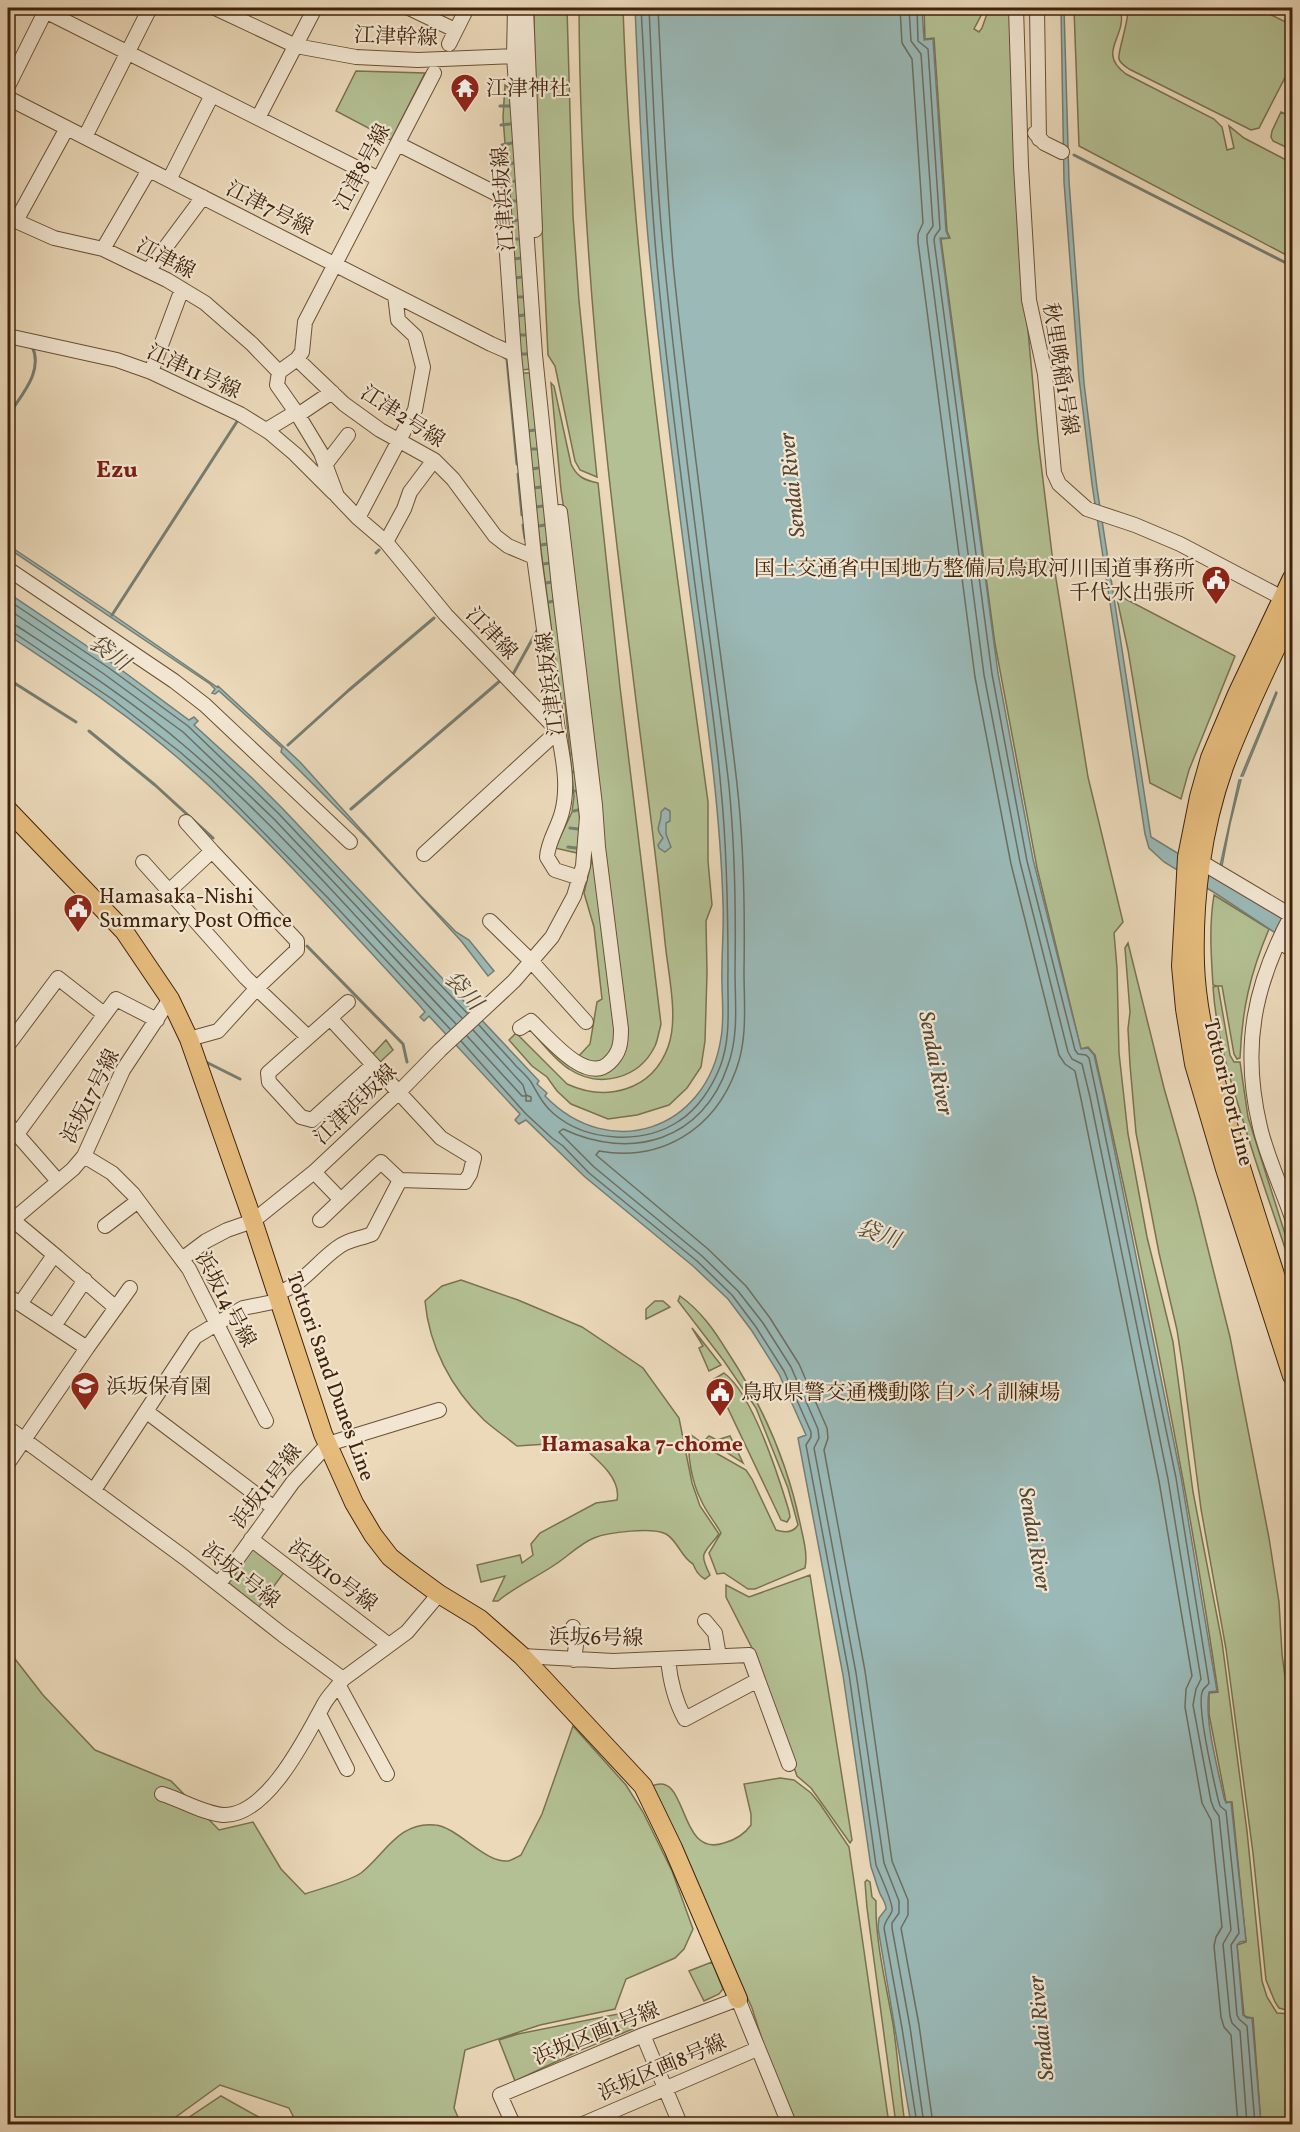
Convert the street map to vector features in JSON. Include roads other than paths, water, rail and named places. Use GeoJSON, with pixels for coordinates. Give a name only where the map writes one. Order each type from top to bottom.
{"type":"FeatureCollection","features":[{"type":"Feature","properties":{"kind":"main road","name":"Tottori Port Line"},"geometry":{"type":"LineString","coordinates":[[1196,861],[1198,797],[1210,758],[1287,600],[1293,578]]}},
{"type":"Feature","properties":{"kind":"main road","name":"Tottori Port Line"},"geometry":{"type":"LineString","coordinates":[[1293,614],[1256,691],[1224,768],[1196,861],[1181,966],[1194,1064],[1251,1253],[1293,1377]]}},
{"type":"Feature","properties":{"kind":"main road","name":"Tottori Sand Dunes Line"},"geometry":{"type":"LineString","coordinates":[[8,810],[124,931],[170,999],[189,1039],[253,1221],[327,1444],[354,1503],[373,1535],[390,1557],[439,1594],[480,1619],[522,1656],[643,1786],[673,1848],[738,1999]]}},
{"type":"Feature","properties":{"kind":"main road","name":"Tottori Port Line"},"geometry":{"type":"LineString","coordinates":[[1192,882],[1196,918],[1195,965],[1205,1042],[1234,1143],[1293,1328]]}},
{"type":"Feature","properties":{"kind":"street"},"geometry":{"type":"LineString","coordinates":[[85,137],[150,8]]}},
{"type":"Feature","properties":{"kind":"street","name":"江津幹線"},"geometry":{"type":"LineString","coordinates":[[215,8],[296,46],[356,57],[418,60],[514,57]]}},
{"type":"Feature","properties":{"kind":"street"},"geometry":{"type":"LineString","coordinates":[[258,118],[315,8]]}},
{"type":"Feature","properties":{"kind":"street"},"geometry":{"type":"LineString","coordinates":[[409,8],[455,30]]}},
{"type":"Feature","properties":{"kind":"street"},"geometry":{"type":"LineString","coordinates":[[448,44],[467,8]]}},
{"type":"Feature","properties":{"kind":"street","name":"江津浜坂線"},"geometry":{"type":"LineString","coordinates":[[182,1259],[206,1241],[227,1230],[253,1221],[314,1172],[398,1093],[532,962],[561,923],[580,878],[587,817],[559,587],[535,356],[514,57],[515,8]]}},
{"type":"Feature","properties":{"kind":"street"},"geometry":{"type":"LineString","coordinates":[[520,1028],[531,1021],[584,1068],[596,1069],[606,1066],[615,1058],[621,1046],[621,1029],[545,386],[533,200],[526,8]]}},
{"type":"Feature","properties":{"kind":"street","name":"秋里晩稲1号線"},"geometry":{"type":"LineString","coordinates":[[1016,8],[1021,166],[1029,300],[1045,374],[1054,473],[1059,484],[1076,501],[1092,510],[1180,544],[1287,600]]}},
{"type":"Feature","properties":{"kind":"street"},"geometry":{"type":"LineString","coordinates":[[1037,8],[1039,140]]}},
{"type":"Feature","properties":{"kind":"street"},"geometry":{"type":"LineString","coordinates":[[8,86],[44,9],[379,179]]}},
{"type":"Feature","properties":{"kind":"street","name":"江津8号線"},"geometry":{"type":"LineString","coordinates":[[297,359],[302,352],[305,321],[434,73]]}},
{"type":"Feature","properties":{"kind":"street"},"geometry":{"type":"LineString","coordinates":[[169,180],[212,95]]}},
{"type":"Feature","properties":{"kind":"street","name":"江津7号線"},"geometry":{"type":"LineString","coordinates":[[8,98],[514,354]]}},
{"type":"Feature","properties":{"kind":"street"},"geometry":{"type":"LineString","coordinates":[[1019,99],[1039,140],[1062,152]]}},
{"type":"Feature","properties":{"kind":"street"},"geometry":{"type":"LineString","coordinates":[[12,221],[67,128]]}},
{"type":"Feature","properties":{"kind":"street","name":"江津線"},"geometry":{"type":"LineString","coordinates":[[398,144],[503,197],[514,354],[522,414],[534,557],[558,731]]}},
{"type":"Feature","properties":{"kind":"street"},"geometry":{"type":"LineString","coordinates":[[103,249],[149,170]]}},
{"type":"Feature","properties":{"kind":"street"},"geometry":{"type":"LineString","coordinates":[[148,270],[203,197]]}},
{"type":"Feature","properties":{"kind":"street","name":"江津線"},"geometry":{"type":"LineString","coordinates":[[12,221],[54,238],[103,249],[148,270],[205,303],[252,344],[279,372],[277,385],[321,453],[337,496],[386,542],[446,615],[558,731]]}},
{"type":"Feature","properties":{"kind":"street"},"geometry":{"type":"LineString","coordinates":[[151,372],[182,290]]}},
{"type":"Feature","properties":{"kind":"street"},"geometry":{"type":"LineString","coordinates":[[358,518],[415,410],[423,367],[415,336],[398,320],[395,295]]}},
{"type":"Feature","properties":{"kind":"street","name":"江津11号線"},"geometry":{"type":"LineString","coordinates":[[8,336],[117,360],[151,372],[240,414],[266,430],[295,454],[337,496]]}},
{"type":"Feature","properties":{"kind":"street"},"geometry":{"type":"LineString","coordinates":[[279,372],[297,359]]}},
{"type":"Feature","properties":{"kind":"street","name":"江津2号線"},"geometry":{"type":"LineString","coordinates":[[297,359],[332,392],[380,430],[434,460],[453,479],[495,536],[508,546],[534,557]]}},
{"type":"Feature","properties":{"kind":"street"},"geometry":{"type":"LineString","coordinates":[[266,430],[332,392]]}},
{"type":"Feature","properties":{"kind":"street"},"geometry":{"type":"LineString","coordinates":[[325,465],[348,435]]}},
{"type":"Feature","properties":{"kind":"street"},"geometry":{"type":"LineString","coordinates":[[386,542],[404,509],[410,492],[434,460]]}},
{"type":"Feature","properties":{"kind":"street"},"geometry":{"type":"LineString","coordinates":[[8,569],[174,681],[205,705],[350,842]]}},
{"type":"Feature","properties":{"kind":"street"},"geometry":{"type":"LineString","coordinates":[[558,731],[563,759],[565,797],[561,819],[550,841],[547,857],[555,870],[580,878]]}},
{"type":"Feature","properties":{"kind":"street"},"geometry":{"type":"LineString","coordinates":[[424,854],[558,731]]}},
{"type":"Feature","properties":{"kind":"street"},"geometry":{"type":"LineString","coordinates":[[186,822],[297,941],[297,950],[256,988],[218,1031],[189,1039]]}},
{"type":"Feature","properties":{"kind":"street"},"geometry":{"type":"LineString","coordinates":[[169,891],[212,851]]}},
{"type":"Feature","properties":{"kind":"street"},"geometry":{"type":"LineString","coordinates":[[1196,861],[1292,916],[1280,940],[1257,1000],[1250,1040],[1252,1089],[1260,1129],[1293,1218]]}},
{"type":"Feature","properties":{"kind":"street"},"geometry":{"type":"LineString","coordinates":[[143,862],[256,988],[308,1037]]}},
{"type":"Feature","properties":{"kind":"street"},"geometry":{"type":"LineString","coordinates":[[490,921],[532,962],[586,1022]]}},
{"type":"Feature","properties":{"kind":"street"},"geometry":{"type":"LineString","coordinates":[[1280,940],[1293,950]]}},
{"type":"Feature","properties":{"kind":"street"},"geometry":{"type":"LineString","coordinates":[[8,1045],[58,978],[104,1014]]}},
{"type":"Feature","properties":{"kind":"street"},"geometry":{"type":"LineString","coordinates":[[58,1181],[12,1129],[116,999],[157,1020]]}},
{"type":"Feature","properties":{"kind":"street","name":"浜坂17号線"},"geometry":{"type":"LineString","coordinates":[[9,1220],[73,1169],[84,1156],[123,1070],[170,999]]}},
{"type":"Feature","properties":{"kind":"street"},"geometry":{"type":"LineString","coordinates":[[348,1002],[268,1073],[269,1082],[301,1117],[312,1120],[374,1065]]}},
{"type":"Feature","properties":{"kind":"street"},"geometry":{"type":"LineString","coordinates":[[320,1220],[381,1162],[400,1180],[465,1182],[470,1174],[474,1158],[441,1138],[330,1018]]}},
{"type":"Feature","properties":{"kind":"street","name":"浜坂14号線"},"geometry":{"type":"LineString","coordinates":[[84,1156],[112,1173],[138,1201],[189,1269],[266,1422]]}},
{"type":"Feature","properties":{"kind":"street"},"geometry":{"type":"LineString","coordinates":[[314,1172],[341,1200]]}},
{"type":"Feature","properties":{"kind":"street"},"geometry":{"type":"LineString","coordinates":[[94,1490],[195,1337],[243,1308],[277,1297],[297,1284],[348,1240],[372,1234],[400,1180]]}},
{"type":"Feature","properties":{"kind":"street"},"geometry":{"type":"LineString","coordinates":[[105,1226],[138,1201]]}},
{"type":"Feature","properties":{"kind":"street"},"geometry":{"type":"LineString","coordinates":[[9,1220],[85,1280],[116,1308]]}},
{"type":"Feature","properties":{"kind":"street"},"geometry":{"type":"LineString","coordinates":[[57,1257],[52,1258],[14,1300],[87,1348]]}},
{"type":"Feature","properties":{"kind":"street"},"geometry":{"type":"LineString","coordinates":[[54,1326],[85,1280]]}},
{"type":"Feature","properties":{"kind":"street"},"geometry":{"type":"LineString","coordinates":[[8,1463],[130,1288]]}},
{"type":"Feature","properties":{"kind":"street"},"geometry":{"type":"LineString","coordinates":[[327,1444],[439,1410]]}},
{"type":"Feature","properties":{"kind":"street"},"geometry":{"type":"LineString","coordinates":[[147,1412],[274,1508]]}},
{"type":"Feature","properties":{"kind":"street","name":"浜坂1号線"},"geometry":{"type":"LineString","coordinates":[[8,1428],[219,1584],[341,1682]]}},
{"type":"Feature","properties":{"kind":"street","name":"浜坂11号線"},"geometry":{"type":"LineString","coordinates":[[219,1584],[300,1474],[327,1444]]}},
{"type":"Feature","properties":{"kind":"street","name":"浜坂10号線"},"geometry":{"type":"LineString","coordinates":[[251,1539],[389,1645]]}},
{"type":"Feature","properties":{"kind":"street"},"geometry":{"type":"LineString","coordinates":[[162,1794],[225,1815],[240,1812],[258,1802],[274,1784],[320,1714],[324,1704],[341,1682],[407,1632],[439,1594]]}},
{"type":"Feature","properties":{"kind":"street"},"geometry":{"type":"LineString","coordinates":[[705,1621],[715,1633],[719,1656]]}},
{"type":"Feature","properties":{"kind":"street"},"geometry":{"type":"LineString","coordinates":[[573,1627],[576,1645],[574,1660]]}},
{"type":"Feature","properties":{"kind":"street","name":"浜坂6号線"},"geometry":{"type":"LineString","coordinates":[[522,1656],[574,1660],[749,1655],[758,1680],[685,1719],[679,1708],[669,1674],[668,1659]]}},
{"type":"Feature","properties":{"kind":"street"},"geometry":{"type":"LineString","coordinates":[[758,1680],[789,1764]]}},
{"type":"Feature","properties":{"kind":"street"},"geometry":{"type":"LineString","coordinates":[[341,1682],[387,1774]]}},
{"type":"Feature","properties":{"kind":"street"},"geometry":{"type":"LineString","coordinates":[[320,1714],[347,1769]]}},
{"type":"Feature","properties":{"kind":"street"},"geometry":{"type":"LineString","coordinates":[[194,1795],[208,1810]]}},
{"type":"Feature","properties":{"kind":"street"},"geometry":{"type":"LineString","coordinates":[[738,1999],[789,2124]]}},
{"type":"Feature","properties":{"kind":"street","name":"浜坂区画1号線"},"geometry":{"type":"LineString","coordinates":[[513,2124],[500,2095],[643,2035],[738,1999]]}},
{"type":"Feature","properties":{"kind":"street"},"geometry":{"type":"LineString","coordinates":[[643,2035],[680,2124]]}},
{"type":"Feature","properties":{"kind":"street","name":"浜坂区画8号線"},"geometry":{"type":"LineString","coordinates":[[583,2124],[757,2049]]}},
{"type":"Feature","properties":{"kind":"water"},"geometry":{"type":"Polygon","coordinates":[[[635,8],[922,8],[924,40],[933,39],[946,231],[949,238],[940,238],[998,673],[1033,859],[1081,1049],[1088,1048],[1094,1055],[1103,1094],[1181,1477],[1217,1691],[1209,1692],[1210,1730],[1224,1798],[1226,1803],[1231,1802],[1246,1941],[1237,1945],[1243,2015],[1252,2018],[1261,2124],[911,2124],[878,1928],[879,1918],[886,1906],[871,1867],[843,1675],[798,1438],[806,1435],[779,1374],[752,1331],[728,1299],[693,1266],[585,1177],[526,1120],[519,1124],[515,1120],[520,1114],[429,1016],[424,1021],[420,1017],[425,1012],[420,1006],[302,878],[210,786],[137,725],[8,635],[8,593],[112,663],[189,720],[194,717],[198,721],[194,725],[284,810],[539,1081],[537,1084],[547,1093],[545,1096],[571,1117],[598,1128],[626,1131],[652,1127],[676,1114],[697,1095],[712,1070],[722,1030],[721,864],[710,745],[651,269],[643,171],[635,8]]]}},
{"type":"Feature","properties":{"kind":"water"},"geometry":{"type":"Polygon","coordinates":[[[1061,8],[1064,8],[1069,181],[1084,383],[1097,488],[1151,837],[1292,923],[1292,944],[1164,862],[1149,848],[1145,834],[1092,484],[1079,378],[1064,182],[1061,8]]]}},
{"type":"Feature","properties":{"kind":"water"},"geometry":{"type":"Polygon","coordinates":[[[8,545],[218,686],[300,762],[420,895],[456,932],[469,940],[494,971],[488,976],[462,942],[368,839],[281,752],[282,748],[219,691],[212,693],[215,689],[210,684],[8,548],[8,545]]]}},
{"type":"Feature","properties":{"kind":"water"},"geometry":{"type":"Polygon","coordinates":[[[1276,692],[1243,776],[1241,776],[1276,692]]]}},
{"type":"Feature","properties":{"kind":"water"},"geometry":{"type":"Polygon","coordinates":[[[1239,780],[1241,780],[1222,866],[1220,866],[1239,780]]]}},
{"type":"Feature","properties":{"kind":"water"},"geometry":{"type":"Polygon","coordinates":[[[665,808],[670,811],[670,821],[666,823],[666,834],[671,847],[665,852],[658,845],[663,838],[658,828],[661,812],[665,808]]]}},
{"type":"Feature","properties":{"kind":"waterway"},"geometry":{"type":"LineString","coordinates":[[500,106],[510,106]]}},
{"type":"Feature","properties":{"kind":"waterway"},"geometry":{"type":"LineString","coordinates":[[501,125],[510,124]]}},
{"type":"Feature","properties":{"kind":"waterway"},"geometry":{"type":"LineString","coordinates":[[502,145],[512,143]]}},
{"type":"Feature","properties":{"kind":"waterway"},"geometry":{"type":"LineString","coordinates":[[1074,155],[1292,266]]}},
{"type":"Feature","properties":{"kind":"waterway"},"geometry":{"type":"LineString","coordinates":[[506,164],[514,163]]}},
{"type":"Feature","properties":{"kind":"waterway"},"geometry":{"type":"LineString","coordinates":[[508,182],[515,181]]}},
{"type":"Feature","properties":{"kind":"waterway"},"geometry":{"type":"LineString","coordinates":[[510,201],[516,201]]}},
{"type":"Feature","properties":{"kind":"waterway"},"geometry":{"type":"LineString","coordinates":[[511,221],[518,220]]}},
{"type":"Feature","properties":{"kind":"waterway"},"geometry":{"type":"LineString","coordinates":[[512,239],[520,239]]}},
{"type":"Feature","properties":{"kind":"waterway"},"geometry":{"type":"LineString","coordinates":[[514,259],[521,258]]}},
{"type":"Feature","properties":{"kind":"waterway"},"geometry":{"type":"LineString","coordinates":[[515,278],[522,277]]}},
{"type":"Feature","properties":{"kind":"waterway"},"geometry":{"type":"LineString","coordinates":[[517,297],[522,297]]}},
{"type":"Feature","properties":{"kind":"waterway"},"geometry":{"type":"LineString","coordinates":[[518,316],[524,315]]}},
{"type":"Feature","properties":{"kind":"waterway"},"geometry":{"type":"LineString","coordinates":[[520,335],[526,335]]}},
{"type":"Feature","properties":{"kind":"waterway"},"geometry":{"type":"LineString","coordinates":[[8,416],[33,374],[35,356],[32,346]]}},
{"type":"Feature","properties":{"kind":"waterway"},"geometry":{"type":"LineString","coordinates":[[522,354],[527,354]]}},
{"type":"Feature","properties":{"kind":"waterway"},"geometry":{"type":"LineString","coordinates":[[504,357],[507,359],[517,464]]}},
{"type":"Feature","properties":{"kind":"waterway"},"geometry":{"type":"LineString","coordinates":[[112,615],[238,420]]}},
{"type":"Feature","properties":{"kind":"waterway"},"geometry":{"type":"LineString","coordinates":[[528,431],[535,430]]}},
{"type":"Feature","properties":{"kind":"waterway"},"geometry":{"type":"LineString","coordinates":[[530,449],[536,449]]}},
{"type":"Feature","properties":{"kind":"waterway"},"geometry":{"type":"LineString","coordinates":[[532,469],[538,468]]}},
{"type":"Feature","properties":{"kind":"waterway"},"geometry":{"type":"LineString","coordinates":[[518,474],[522,515]]}},
{"type":"Feature","properties":{"kind":"waterway"},"geometry":{"type":"LineString","coordinates":[[534,488],[541,487]]}},
{"type":"Feature","properties":{"kind":"waterway"},"geometry":{"type":"LineString","coordinates":[[536,507],[543,506]]}},
{"type":"Feature","properties":{"kind":"waterway"},"geometry":{"type":"LineString","coordinates":[[523,525],[525,538]]}},
{"type":"Feature","properties":{"kind":"waterway"},"geometry":{"type":"LineString","coordinates":[[539,526],[545,525]]}},
{"type":"Feature","properties":{"kind":"waterway"},"geometry":{"type":"LineString","coordinates":[[541,545],[547,544]]}},
{"type":"Feature","properties":{"kind":"waterway"},"geometry":{"type":"LineString","coordinates":[[376,553],[379,550]]}},
{"type":"Feature","properties":{"kind":"waterway"},"geometry":{"type":"LineString","coordinates":[[543,564],[550,563]]}},
{"type":"Feature","properties":{"kind":"waterway"},"geometry":{"type":"LineString","coordinates":[[546,583],[552,582]]}},
{"type":"Feature","properties":{"kind":"waterway"},"geometry":{"type":"LineString","coordinates":[[549,602],[554,601]]}},
{"type":"Feature","properties":{"kind":"waterway"},"geometry":{"type":"LineString","coordinates":[[288,745],[434,618]]}},
{"type":"Feature","properties":{"kind":"waterway"},"geometry":{"type":"LineString","coordinates":[[512,676],[539,627]]}},
{"type":"Feature","properties":{"kind":"waterway"},"geometry":{"type":"LineString","coordinates":[[8,679],[76,722]]}},
{"type":"Feature","properties":{"kind":"waterway"},"geometry":{"type":"LineString","coordinates":[[351,809],[501,680]]}},
{"type":"Feature","properties":{"kind":"waterway"},"geometry":{"type":"LineString","coordinates":[[89,731],[155,785],[213,838]]}},
{"type":"Feature","properties":{"kind":"waterway"},"geometry":{"type":"LineString","coordinates":[[574,811],[578,810]]}},
{"type":"Feature","properties":{"kind":"waterway"},"geometry":{"type":"LineString","coordinates":[[570,828],[578,829]]}},
{"type":"Feature","properties":{"kind":"waterway"},"geometry":{"type":"LineString","coordinates":[[568,847],[576,848]]}},
{"type":"Feature","properties":{"kind":"waterway"},"geometry":{"type":"LineString","coordinates":[[307,946],[403,1044],[407,1062]]}},
{"type":"Feature","properties":{"kind":"waterway"},"geometry":{"type":"LineString","coordinates":[[206,1062],[240,1079]]}},
{"type":"Feature","properties":{"kind":"place","name":"江津神社"},"geometry":{"type":"Point","coordinates":[465,114]}},
{"type":"Feature","properties":{"kind":"place","name":"国土交通省中国地方整備局鳥取河川国道事務所 千代水出張所"},"geometry":{"type":"Point","coordinates":[1216,606]}},
{"type":"Feature","properties":{"kind":"place","name":"Hamasaka-Nishi Summary Post Office"},"geometry":{"type":"Point","coordinates":[78,934]}},
{"type":"Feature","properties":{"kind":"place","name":"浜坂保育園"},"geometry":{"type":"Point","coordinates":[85,1412]}},
{"type":"Feature","properties":{"kind":"place","name":"鳥取県警交通機動隊 白バイ訓練場"},"geometry":{"type":"Point","coordinates":[720,1418]}},
{"type":"Feature","properties":{"kind":"district","name":"Ezu"},"geometry":{"type":"Point","coordinates":[117,469]}},
{"type":"Feature","properties":{"kind":"district","name":"Hamasaka 7-chome"},"geometry":{"type":"Point","coordinates":[642,1443]}},
{"type":"Feature","properties":{"kind":"water label","name":"Sendai River"},"geometry":{"type":"Point","coordinates":[791,485]}},
{"type":"Feature","properties":{"kind":"water label","name":"袋川"},"geometry":{"type":"Point","coordinates":[110,652]}},
{"type":"Feature","properties":{"kind":"water label","name":"袋川"},"geometry":{"type":"Point","coordinates":[464,990]}},
{"type":"Feature","properties":{"kind":"water label","name":"Sendai River"},"geometry":{"type":"Point","coordinates":[937,1063]}},
{"type":"Feature","properties":{"kind":"water label","name":"袋川"},"geometry":{"type":"Point","coordinates":[879,1233]}},
{"type":"Feature","properties":{"kind":"water label","name":"Sendai River"},"geometry":{"type":"Point","coordinates":[1036,1539]}},
{"type":"Feature","properties":{"kind":"water label","name":"Sendai River"},"geometry":{"type":"Point","coordinates":[1040,2028]}}]}
